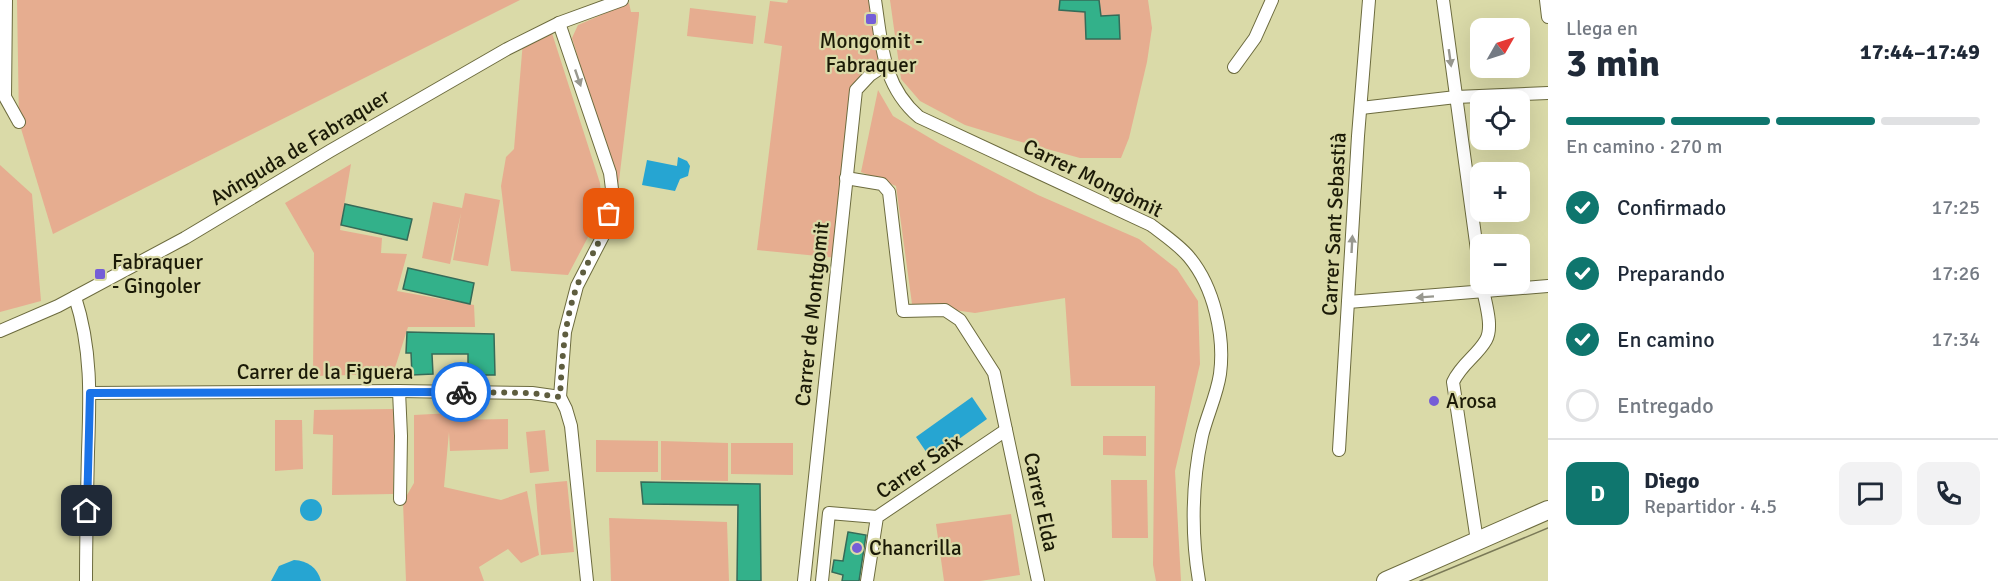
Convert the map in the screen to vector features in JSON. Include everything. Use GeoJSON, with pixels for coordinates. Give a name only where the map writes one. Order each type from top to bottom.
{"type":"FeatureCollection","features":[{"type":"Feature","properties":{"kind":"street"},"geometry":{"type":"LineString","coordinates":[[6,0],[5,97],[19,122]]}},
{"type":"Feature","properties":{"kind":"street","name":"Avinguda de Fabraquer"},"geometry":{"type":"LineString","coordinates":[[0,331],[75,297],[185,238],[507,49],[559,22],[622,0]]}},
{"type":"Feature","properties":{"kind":"street","name":"Carrer Mongòmit"},"geometry":{"type":"LineString","coordinates":[[875,0],[885,64],[896,92],[919,117],[1151,225],[1190,258],[1204,283],[1215,306],[1220,341],[1220,374],[1202,437],[1194,494],[1196,564],[1199,581]]}},
{"type":"Feature","properties":{"kind":"street"},"geometry":{"type":"LineString","coordinates":[[1234,67],[1255,38],[1272,0]]}},
{"type":"Feature","properties":{"kind":"street","name":"Carrer Sant Sebastià"},"geometry":{"type":"LineString","coordinates":[[1339,450],[1369,0]]}},
{"type":"Feature","properties":{"kind":"street"},"geometry":{"type":"LineString","coordinates":[[1443,0],[1475,234]]}},
{"type":"Feature","properties":{"kind":"street"},"geometry":{"type":"LineString","coordinates":[[1546,0],[1548,17]]}},
{"type":"Feature","properties":{"kind":"street"},"geometry":{"type":"LineString","coordinates":[[559,22],[610,172],[613,197],[606,230],[578,286],[567,323],[562,357],[560,397],[567,409],[571,426],[587,581]]}},
{"type":"Feature","properties":{"kind":"street","name":"Carrer de Montgomit"},"geometry":{"type":"LineString","coordinates":[[804,581],[856,90],[870,75],[885,64]]}},
{"type":"Feature","properties":{"kind":"street"},"geometry":{"type":"LineString","coordinates":[[1360,108],[1456,97],[1548,93]]}},
{"type":"Feature","properties":{"kind":"street","name":"Carrer Elda"},"geometry":{"type":"LineString","coordinates":[[846,178],[882,184],[889,192],[903,311],[945,310],[960,320],[994,373],[1038,581]]}},
{"type":"Feature","properties":{"kind":"street"},"geometry":{"type":"LineString","coordinates":[[1530,287],[1548,286]]}},
{"type":"Feature","properties":{"kind":"street"},"geometry":{"type":"LineString","coordinates":[[1348,302],[1470,289]]}},
{"type":"Feature","properties":{"kind":"street"},"geometry":{"type":"LineString","coordinates":[[1477,541],[1453,382],[1459,369],[1486,340],[1489,326],[1484,294]]}},
{"type":"Feature","properties":{"kind":"street"},"geometry":{"type":"LineString","coordinates":[[75,297],[88,349],[90,393],[86,581]]}},
{"type":"Feature","properties":{"kind":"street"},"geometry":{"type":"LineString","coordinates":[[399,391],[400,499]]}},
{"type":"Feature","properties":{"kind":"street","name":"Carrer de la Figuera"},"geometry":{"type":"LineString","coordinates":[[90,393],[399,391],[532,393],[560,397]]}},
{"type":"Feature","properties":{"kind":"street","name":"Carrer Saix"},"geometry":{"type":"LineString","coordinates":[[867,581],[877,517],[1006,430]]}},
{"type":"Feature","properties":{"kind":"street"},"geometry":{"type":"LineString","coordinates":[[1386,581],[1548,510]]}},
{"type":"Feature","properties":{"kind":"street"},"geometry":{"type":"LineString","coordinates":[[822,581],[829,513],[877,517]]}},
{"type":"Feature","properties":{"kind":"shaded area"},"geometry":{"type":"Polygon","coordinates":[[[17,0],[520,0],[53,234],[19,122],[17,0]]]}},
{"type":"Feature","properties":{"kind":"shaded area"},"geometry":{"type":"Polygon","coordinates":[[[788,0],[875,0],[885,65],[856,91],[838,258],[757,250],[782,46],[764,43],[770,1],[787,3],[788,0]]]}},
{"type":"Feature","properties":{"kind":"shaded area"},"geometry":{"type":"Polygon","coordinates":[[[890,0],[1148,0],[1152,28],[1147,62],[1129,138],[1121,158],[1080,158],[1014,140],[965,125],[920,101],[901,79],[890,0]]]}},
{"type":"Feature","properties":{"kind":"shaded area"},"geometry":{"type":"Polygon","coordinates":[[[629,3],[631,12],[639,12],[639,15],[618,189],[572,38],[578,25],[629,3]]]}},
{"type":"Feature","properties":{"kind":"shaded area"},"geometry":{"type":"Polygon","coordinates":[[[690,8],[756,16],[753,44],[687,36],[690,8]]]}},
{"type":"Feature","properties":{"kind":"shaded area"},"geometry":{"type":"Polygon","coordinates":[[[550,27],[600,183],[602,206],[568,275],[511,271],[501,186],[506,157],[514,149],[523,41],[550,27]]]}},
{"type":"Feature","properties":{"kind":"shaded area"},"geometry":{"type":"Polygon","coordinates":[[[878,90],[893,116],[940,144],[1038,195],[1139,239],[1177,269],[1198,301],[1200,364],[1175,471],[1181,581],[1156,581],[1153,565],[1155,386],[1071,386],[1065,298],[975,313],[912,304],[896,186],[861,172],[878,90]]]}},
{"type":"Feature","properties":{"kind":"shaded area"},"geometry":{"type":"Polygon","coordinates":[[[351,164],[340,230],[382,238],[381,253],[407,254],[397,291],[474,305],[475,327],[408,327],[393,374],[313,376],[314,253],[285,203],[351,164]]]}},
{"type":"Feature","properties":{"kind":"shaded area"},"geometry":{"type":"Polygon","coordinates":[[[0,165],[32,194],[41,301],[0,312],[0,165]]]}},
{"type":"Feature","properties":{"kind":"shaded area"},"geometry":{"type":"Polygon","coordinates":[[[465,193],[500,200],[488,266],[453,260],[461,213],[450,264],[422,258],[433,202],[462,208],[465,193]]]}},
{"type":"Feature","properties":{"kind":"shaded area"},"geometry":{"type":"Polygon","coordinates":[[[395,409],[393,494],[332,495],[333,435],[313,434],[314,410],[395,409]]]}},
{"type":"Feature","properties":{"kind":"shaded area"},"geometry":{"type":"Polygon","coordinates":[[[451,413],[451,420],[508,419],[508,449],[450,451],[449,432],[444,487],[501,500],[527,491],[539,555],[521,563],[508,549],[479,567],[484,581],[406,581],[403,502],[414,483],[414,415],[451,413]]]}},
{"type":"Feature","properties":{"kind":"shaded area"},"geometry":{"type":"Polygon","coordinates":[[[275,420],[302,420],[303,469],[275,471],[275,420]]]}},
{"type":"Feature","properties":{"kind":"shaded area"},"geometry":{"type":"Polygon","coordinates":[[[545,430],[549,471],[530,473],[526,432],[545,430]]]}},
{"type":"Feature","properties":{"kind":"shaded area"},"geometry":{"type":"Polygon","coordinates":[[[1103,436],[1146,436],[1146,456],[1103,455],[1103,436]]]}},
{"type":"Feature","properties":{"kind":"shaded area"},"geometry":{"type":"Polygon","coordinates":[[[596,440],[658,441],[658,472],[596,472],[596,440]]]}},
{"type":"Feature","properties":{"kind":"shaded area"},"geometry":{"type":"Polygon","coordinates":[[[661,441],[728,443],[728,481],[661,480],[661,441]]]}},
{"type":"Feature","properties":{"kind":"shaded area"},"geometry":{"type":"Polygon","coordinates":[[[731,443],[793,443],[793,475],[731,474],[731,443]]]}},
{"type":"Feature","properties":{"kind":"shaded area"},"geometry":{"type":"Polygon","coordinates":[[[1111,480],[1147,480],[1148,538],[1112,538],[1111,480]]]}},
{"type":"Feature","properties":{"kind":"shaded area"},"geometry":{"type":"Polygon","coordinates":[[[567,481],[574,552],[541,555],[535,484],[567,481]]]}},
{"type":"Feature","properties":{"kind":"shaded area"},"geometry":{"type":"Polygon","coordinates":[[[1011,514],[1020,575],[980,581],[944,581],[936,524],[1011,514]]]}},
{"type":"Feature","properties":{"kind":"shaded area"},"geometry":{"type":"Polygon","coordinates":[[[609,518],[727,522],[729,581],[611,581],[609,518]]]}},
{"type":"Feature","properties":{"kind":"water"},"geometry":{"type":"Polygon","coordinates":[[[678,157],[687,161],[690,166],[688,176],[680,179],[675,191],[642,185],[647,160],[677,166],[678,157]]]}},
{"type":"Feature","properties":{"kind":"water"},"geometry":{"type":"Polygon","coordinates":[[[972,397],[987,419],[931,459],[916,437],[972,397]]]}},
{"type":"Feature","properties":{"kind":"water"},"geometry":{"type":"Polygon","coordinates":[[[311,499],[319,502],[322,510],[319,518],[311,521],[303,518],[300,510],[303,502],[311,499]]]}},
{"type":"Feature","properties":{"kind":"water"},"geometry":{"type":"Polygon","coordinates":[[[294,560],[311,566],[321,581],[271,581],[279,566],[294,560]]]}},
{"type":"Feature","properties":{"kind":"building"},"geometry":{"type":"Polygon","coordinates":[[[1060,0],[1099,0],[1101,16],[1119,15],[1120,39],[1086,39],[1085,12],[1059,10],[1060,0]]]}},
{"type":"Feature","properties":{"kind":"building"},"geometry":{"type":"Polygon","coordinates":[[[345,204],[412,219],[407,240],[341,225],[345,204]]]}},
{"type":"Feature","properties":{"kind":"building"},"geometry":{"type":"Polygon","coordinates":[[[408,268],[474,283],[470,304],[403,289],[408,268]]]}},
{"type":"Feature","properties":{"kind":"building"},"geometry":{"type":"Polygon","coordinates":[[[407,332],[494,334],[495,375],[468,375],[468,354],[432,354],[433,374],[412,375],[411,353],[406,353],[407,332]]]}},
{"type":"Feature","properties":{"kind":"building"},"geometry":{"type":"Polygon","coordinates":[[[641,482],[760,484],[761,581],[737,581],[738,505],[643,504],[641,482]]]}},
{"type":"Feature","properties":{"kind":"building","name":"Chancrilla"},"geometry":{"type":"Polygon","coordinates":[[[848,532],[866,535],[859,581],[842,581],[843,575],[832,572],[834,560],[843,561],[848,532]]]}},
{"type":"Feature","properties":{"kind":"tram line"},"geometry":{"type":"LineString","coordinates":[[1420,581],[1548,528]]}},
{"type":"Feature","properties":{"kind":"way so far"},"geometry":{"type":"LineString","coordinates":[[461,392],[532,393],[560,397],[565,332],[573,302],[578,286],[606,230],[609,214]]}},
{"type":"Feature","properties":{"kind":"place","name":"Mongomit - Fabraquer"},"geometry":{"type":"Point","coordinates":[871,19]}},
{"type":"Feature","properties":{"kind":"place","name":"Fabraquer - Gingoler"},"geometry":{"type":"Point","coordinates":[100,274]}},
{"type":"Feature","properties":{"kind":"place","name":"Arosa"},"geometry":{"type":"Point","coordinates":[1434,401]}},
{"type":"Feature","properties":{"kind":"place","name":"Chancrilla"},"geometry":{"type":"Point","coordinates":[857,548]}},
{"type":"Feature","properties":{"kind":"route"},"geometry":{"type":"LineString","coordinates":[[87,511],[90,393],[461,392]]}}]}
